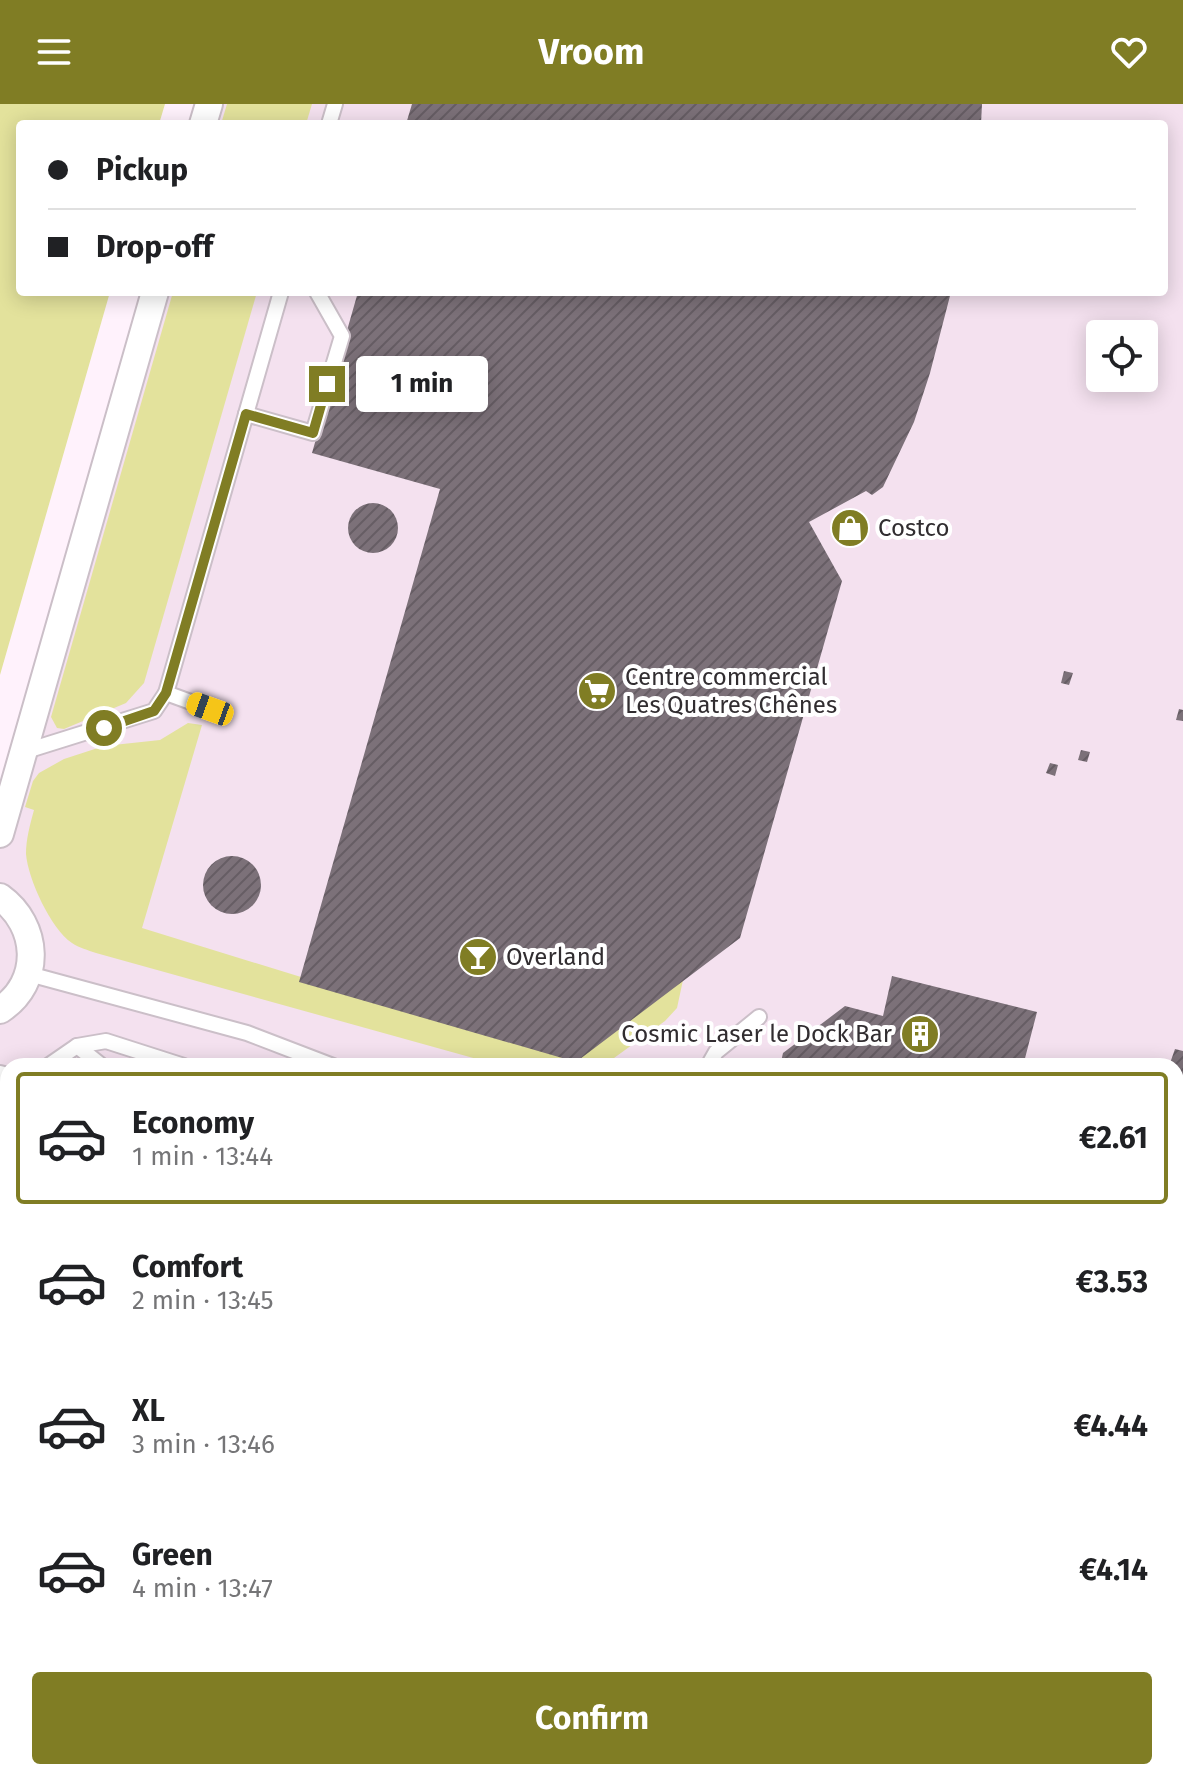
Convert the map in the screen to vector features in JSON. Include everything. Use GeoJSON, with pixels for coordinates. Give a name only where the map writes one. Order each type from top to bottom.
{"type":"FeatureCollection","features":[{"type":"Feature","properties":{"kind":"street"},"geometry":{"type":"LineString","coordinates":[[0,834],[154,296]]}},
{"type":"Feature","properties":{"kind":"street"},"geometry":{"type":"LineString","coordinates":[[0,897],[15,909],[24,923],[31,948],[29,974],[19,993],[0,1010]]}},
{"type":"Feature","properties":{"kind":"lane"},"geometry":{"type":"LineString","coordinates":[[23,752],[154,711],[166,693],[280,296]]}},
{"type":"Feature","properties":{"kind":"lane"},"geometry":{"type":"LineString","coordinates":[[246,414],[313,433],[342,336],[319,296]]}},
{"type":"Feature","properties":{"kind":"lane"},"geometry":{"type":"LineString","coordinates":[[166,693],[210,709]]}},
{"type":"Feature","properties":{"kind":"lane"},"geometry":{"type":"LineString","coordinates":[[29,974],[247,1033],[312,1058]]}},
{"type":"Feature","properties":{"kind":"lane"},"geometry":{"type":"LineString","coordinates":[[713,1058],[759,1017]]}},
{"type":"Feature","properties":{"kind":"lane"},"geometry":{"type":"LineString","coordinates":[[60,1058],[77,1046],[106,1041],[159,1058]]}},
{"type":"Feature","properties":{"kind":"lane"},"geometry":{"type":"LineString","coordinates":[[77,1046],[92,1058]]}},
{"type":"Feature","properties":{"kind":"shaded area"},"geometry":{"type":"Polygon","coordinates":[[[0,104],[165,104],[160,120],[16,120],[16,296],[109,296],[0,675],[0,104]]]}},
{"type":"Feature","properties":{"kind":"shaded area"},"geometry":{"type":"Polygon","coordinates":[[[209,104],[1183,104],[1183,1058],[0,1058],[0,834],[154,296],[1168,296],[1168,120],[204,120],[209,104]]]}},
{"type":"Feature","properties":{"kind":"shaded area"},"geometry":{"type":"Polygon","coordinates":[[[227,104],[312,104],[307,120],[222,120],[227,104]]]}},
{"type":"Feature","properties":{"kind":"shaded area"},"geometry":{"type":"Polygon","coordinates":[[[172,296],[256,296],[144,683],[126,703],[64,729],[57,728],[51,717],[172,296]]]}},
{"type":"Feature","properties":{"kind":"shaded area"},"geometry":{"type":"Polygon","coordinates":[[[188,723],[202,725],[142,928],[301,977],[683,980],[677,1008],[665,1021],[614,1058],[473,1058],[75,945],[56,927],[49,915],[28,864],[27,843],[34,810],[25,807],[33,781],[39,773],[64,759],[104,746],[160,740],[188,723]]]}},
{"type":"Feature","properties":{"kind":"building"},"geometry":{"type":"Polygon","coordinates":[[[412,104],[982,104],[981,120],[407,120],[412,104]]]}},
{"type":"Feature","properties":{"kind":"building","name":"Centre commercial Les Quatres Chênes"},"geometry":{"type":"Polygon","coordinates":[[[357,296],[950,296],[914,422],[883,487],[872,495],[866,491],[809,522],[842,581],[740,938],[581,1058],[562,1058],[299,982],[440,489],[312,453],[357,296]]]}},
{"type":"Feature","properties":{"kind":"building"},"geometry":{"type":"Polygon","coordinates":[[[373,503],[391,510],[398,528],[391,546],[373,553],[355,546],[348,528],[355,510],[373,503]]]}},
{"type":"Feature","properties":{"kind":"building"},"geometry":{"type":"Polygon","coordinates":[[[1064,671],[1073,673],[1069,685],[1061,683],[1064,671]]]}},
{"type":"Feature","properties":{"kind":"building"},"geometry":{"type":"Polygon","coordinates":[[[1179,709],[1183,710],[1183,721],[1176,720],[1179,709]]]}},
{"type":"Feature","properties":{"kind":"building"},"geometry":{"type":"Polygon","coordinates":[[[1081,750],[1090,752],[1087,762],[1078,760],[1081,750]]]}},
{"type":"Feature","properties":{"kind":"building"},"geometry":{"type":"Polygon","coordinates":[[[1050,763],[1058,765],[1055,776],[1046,773],[1050,763]]]}},
{"type":"Feature","properties":{"kind":"building"},"geometry":{"type":"Polygon","coordinates":[[[232,856],[243,858],[252,865],[259,874],[259,896],[252,905],[243,912],[232,914],[221,912],[212,905],[205,896],[203,885],[205,874],[212,865],[221,858],[232,856]]]}},
{"type":"Feature","properties":{"kind":"building","name":"Cosmic Laser le Dock Bar"},"geometry":{"type":"Polygon","coordinates":[[[892,976],[1037,1012],[1025,1058],[782,1058],[783,1053],[845,1006],[883,1016],[892,976]]]}},
{"type":"Feature","properties":{"kind":"building"},"geometry":{"type":"Polygon","coordinates":[[[1175,1049],[1183,1051],[1183,1058],[1172,1058],[1175,1049]]]}},
{"type":"Feature","properties":{"kind":"place","name":"Costco"},"geometry":{"type":"Point","coordinates":[850,528]}},
{"type":"Feature","properties":{"kind":"place","name":"Centre commercial Les Quatres Chênes"},"geometry":{"type":"Point","coordinates":[597,691]}},
{"type":"Feature","properties":{"kind":"place","name":"Overland"},"geometry":{"type":"Point","coordinates":[478,957]}},
{"type":"Feature","properties":{"kind":"place","name":"Cosmic Laser le Dock Bar"},"geometry":{"type":"Point","coordinates":[920,1034]}},
{"type":"Feature","properties":{"kind":"route"},"geometry":{"type":"LineString","coordinates":[[104,728],[154,711],[166,693],[246,414],[313,433],[327,384]]}}]}
